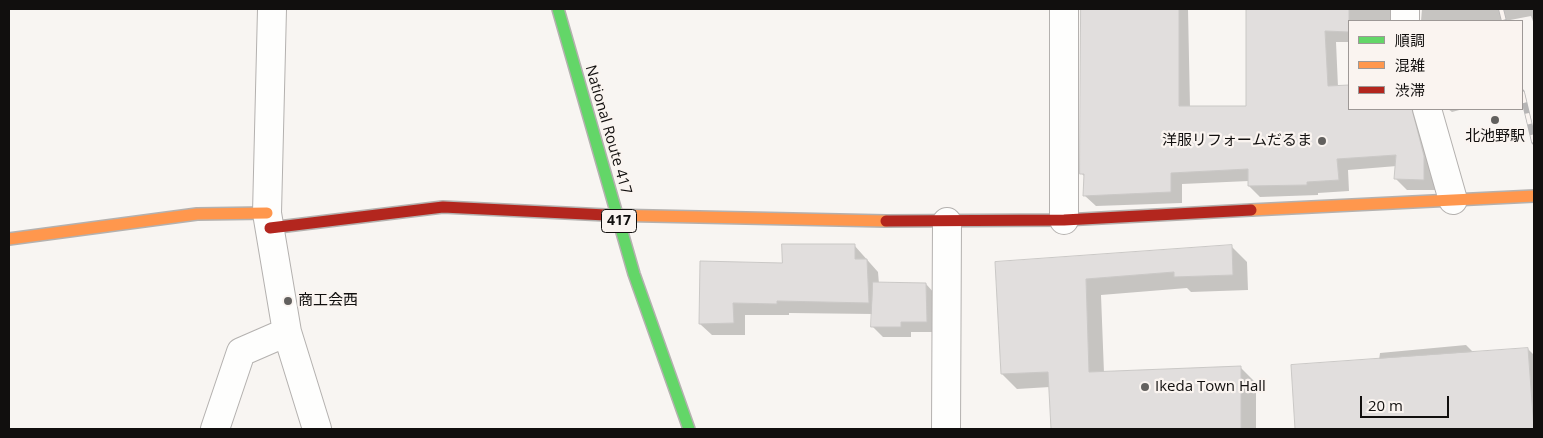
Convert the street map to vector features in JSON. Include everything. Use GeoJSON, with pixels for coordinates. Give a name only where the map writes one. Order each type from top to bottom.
{"type":"FeatureCollection","features":[{"type":"Feature","properties":{"kind":"main road","name":"National Route 417"},"geometry":{"type":"LineString","coordinates":[[558,9],[617,216],[666,372],[689,429]]}},
{"type":"Feature","properties":{"kind":"main road"},"geometry":{"type":"LineString","coordinates":[[9,239],[197,214],[268,221],[444,207],[617,216],[947,222],[1064,220],[1534,196]]}},
{"type":"Feature","properties":{"kind":"street"},"geometry":{"type":"LineString","coordinates":[[272,9],[268,221],[287,332],[317,429]]}},
{"type":"Feature","properties":{"kind":"street"},"geometry":{"type":"LineString","coordinates":[[1064,9],[1064,220]]}},
{"type":"Feature","properties":{"kind":"street"},"geometry":{"type":"LineString","coordinates":[[1427,110],[1453,200]]}},
{"type":"Feature","properties":{"kind":"street"},"geometry":{"type":"LineString","coordinates":[[946,429],[947,222]]}},
{"type":"Feature","properties":{"kind":"street"},"geometry":{"type":"LineString","coordinates":[[215,429],[241,352],[287,332]]}},
{"type":"Feature","properties":{"kind":"building"},"geometry":{"type":"Polygon","coordinates":[[[1081,9],[1179,9],[1179,106],[1246,106],[1246,9],[1349,9],[1348,32],[1325,31],[1328,86],[1348,85],[1348,110],[1412,110],[1424,156],[1424,180],[1394,179],[1396,155],[1337,159],[1339,180],[1307,182],[1307,185],[1248,186],[1248,169],[1171,173],[1171,192],[1083,196],[1084,174],[1080,174],[1081,9]]]}},
{"type":"Feature","properties":{"kind":"building"},"geometry":{"type":"Polygon","coordinates":[[[782,244],[855,244],[855,259],[867,259],[869,303],[777,301],[777,304],[733,303],[734,323],[699,324],[700,261],[782,263],[782,244]]]}},
{"type":"Feature","properties":{"kind":"building"},"geometry":{"type":"Polygon","coordinates":[[[1232,245],[1233,275],[1174,277],[1174,272],[1086,279],[1089,372],[1241,366],[1241,429],[1051,429],[1048,372],[1001,374],[995,262],[1232,245]]]}},
{"type":"Feature","properties":{"kind":"building"},"geometry":{"type":"Polygon","coordinates":[[[873,282],[926,283],[927,322],[901,322],[901,327],[871,327],[873,282]]]}},
{"type":"Feature","properties":{"kind":"building"},"geometry":{"type":"Polygon","coordinates":[[[1528,348],[1534,429],[1295,429],[1291,365],[1528,348]]]}},
{"type":"Feature","properties":{"kind":"railway"},"geometry":{"type":"LineString","coordinates":[[1501,9],[1504,20]]}},
{"type":"Feature","properties":{"kind":"railway"},"geometry":{"type":"LineString","coordinates":[[1523,96],[1534,142]]}},
{"type":"Feature","properties":{"kind":"traffic: fast"},"geometry":{"type":"LineString","coordinates":[[558,9],[634,274],[689,429]]}},
{"type":"Feature","properties":{"kind":"traffic: slow"},"geometry":{"type":"LineString","coordinates":[[1251,210],[1534,196]]}},
{"type":"Feature","properties":{"kind":"traffic: slow"},"geometry":{"type":"LineString","coordinates":[[9,239],[197,214],[267,213]]}},
{"type":"Feature","properties":{"kind":"traffic: slow"},"geometry":{"type":"LineString","coordinates":[[606,215],[886,221]]}},
{"type":"Feature","properties":{"kind":"traffic: jam"},"geometry":{"type":"LineString","coordinates":[[270,228],[443,207],[606,215]]}},
{"type":"Feature","properties":{"kind":"traffic: jam"},"geometry":{"type":"LineString","coordinates":[[886,221],[1064,220],[1251,210]]}},
{"type":"Feature","properties":{"kind":"place","name":"北池野駅"},"geometry":{"type":"Point","coordinates":[1495,120]}},
{"type":"Feature","properties":{"kind":"place","name":"洋服リフォームだるま"},"geometry":{"type":"Point","coordinates":[1322,141]}},
{"type":"Feature","properties":{"kind":"place","name":"商工会西"},"geometry":{"type":"Point","coordinates":[288,301]}},
{"type":"Feature","properties":{"kind":"place","name":"Ikeda Town Hall"},"geometry":{"type":"Point","coordinates":[1145,387]}}]}
